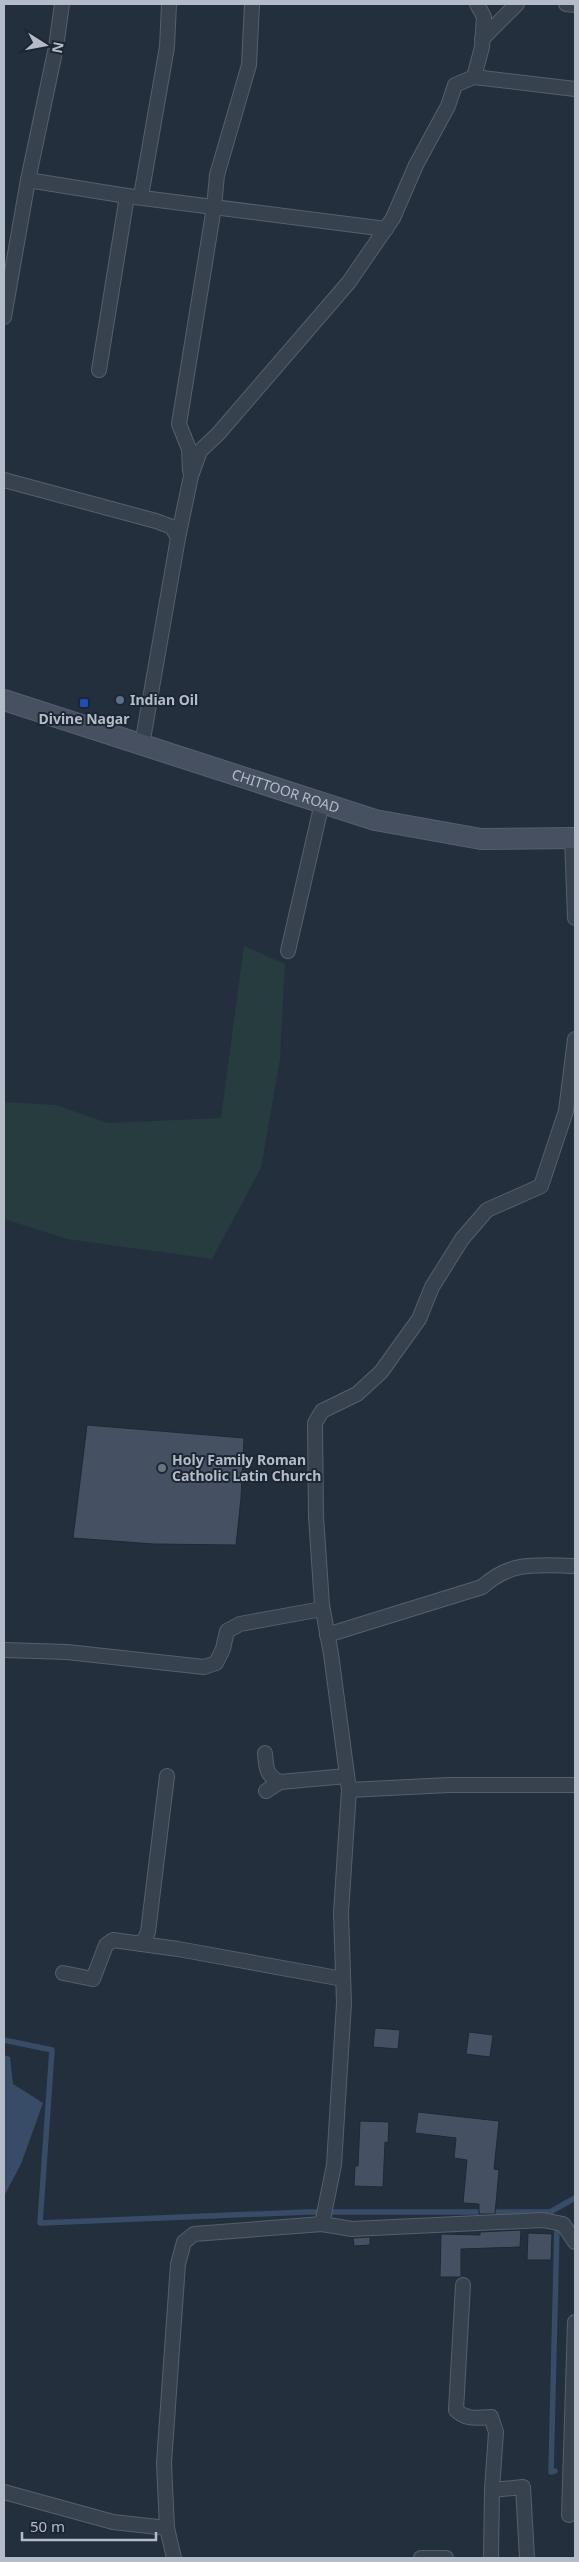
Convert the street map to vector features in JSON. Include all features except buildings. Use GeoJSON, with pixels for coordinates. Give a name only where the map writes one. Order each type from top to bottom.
{"type":"FeatureCollection","features":[{"type":"Feature","properties":{"kind":"main road","name":"CHITTOOR ROAD"},"geometry":{"type":"LineString","coordinates":[[4,700],[375,820],[481,839],[574,838]]}},
{"type":"Feature","properties":{"kind":"street"},"geometry":{"type":"LineString","coordinates":[[4,317],[28,180],[56,46],[62,4]]}},
{"type":"Feature","properties":{"kind":"street"},"geometry":{"type":"LineString","coordinates":[[99,370],[134,196],[167,47],[169,4]]}},
{"type":"Feature","properties":{"kind":"street"},"geometry":{"type":"LineString","coordinates":[[191,476],[189,450],[179,424],[214,207],[216,175],[250,65],[252,4]]}},
{"type":"Feature","properties":{"kind":"street"},"geometry":{"type":"LineString","coordinates":[[474,77],[482,39],[484,17],[477,4]]}},
{"type":"Feature","properties":{"kind":"street"},"geometry":{"type":"LineString","coordinates":[[482,39],[517,4]]}},
{"type":"Feature","properties":{"kind":"street"},"geometry":{"type":"LineString","coordinates":[[566,4],[575,5]]}},
{"type":"Feature","properties":{"kind":"street"},"geometry":{"type":"LineString","coordinates":[[142,745],[178,538],[191,476],[200,451],[343,289],[386,229],[393,218],[416,165],[434,134],[455,84],[474,77],[575,89]]}},
{"type":"Feature","properties":{"kind":"street"},"geometry":{"type":"LineString","coordinates":[[28,180],[214,207],[386,229]]}},
{"type":"Feature","properties":{"kind":"street"},"geometry":{"type":"LineString","coordinates":[[4,480],[156,521],[172,527],[178,538]]}},
{"type":"Feature","properties":{"kind":"street"},"geometry":{"type":"LineString","coordinates":[[288,951],[322,803]]}},
{"type":"Feature","properties":{"kind":"street"},"geometry":{"type":"LineString","coordinates":[[574,838],[575,918]]}},
{"type":"Feature","properties":{"kind":"street"},"geometry":{"type":"LineString","coordinates":[[322,2224],[334,2165],[344,2003],[341,1913],[348,1783],[322,1609],[316,1516],[315,1423],[322,1411],[357,1394],[381,1372],[419,1319],[432,1287],[462,1239],[487,1210],[541,1186],[566,1111],[575,1039]]}},
{"type":"Feature","properties":{"kind":"street"},"geometry":{"type":"LineString","coordinates":[[327,1635],[482,1587],[493,1577],[524,1565],[575,1566]]}},
{"type":"Feature","properties":{"kind":"street"},"geometry":{"type":"LineString","coordinates":[[4,1650],[67,1652],[204,1667],[216,1663],[223,1649],[227,1631],[240,1624],[322,1609]]}},
{"type":"Feature","properties":{"kind":"street"},"geometry":{"type":"LineString","coordinates":[[265,1752],[267,1772],[271,1778],[280,1782],[575,1785]]}},
{"type":"Feature","properties":{"kind":"street"},"geometry":{"type":"LineString","coordinates":[[142,1944],[148,1932],[167,1776]]}},
{"type":"Feature","properties":{"kind":"street"},"geometry":{"type":"LineString","coordinates":[[266,1791],[280,1782]]}},
{"type":"Feature","properties":{"kind":"street"},"geometry":{"type":"LineString","coordinates":[[63,1972],[92,1978],[106,1945],[113,1940],[344,1978]]}},
{"type":"Feature","properties":{"kind":"street"},"geometry":{"type":"LineString","coordinates":[[174,2558],[166,2528],[164,2463],[178,2264],[184,2242],[194,2234],[322,2224],[352,2229],[543,2220],[563,2224],[575,2242]]}},
{"type":"Feature","properties":{"kind":"street"},"geometry":{"type":"LineString","coordinates":[[463,2285],[456,2410],[461,2415],[472,2418],[490,2417],[496,2432],[492,2490],[491,2558]]}},
{"type":"Feature","properties":{"kind":"street"},"geometry":{"type":"LineString","coordinates":[[569,2515],[575,2322]]}},
{"type":"Feature","properties":{"kind":"street"},"geometry":{"type":"LineString","coordinates":[[492,2490],[522,2487],[527,2558]]}},
{"type":"Feature","properties":{"kind":"street"},"geometry":{"type":"LineString","coordinates":[[4,2492],[113,2522],[166,2528]]}},
{"type":"Feature","properties":{"kind":"street"},"geometry":{"type":"LineString","coordinates":[[421,2558],[446,2558]]}},
{"type":"Feature","properties":{"kind":"green space"},"geometry":{"type":"Polygon","coordinates":[[[244,946],[285,964],[280,1059],[261,1168],[212,1259],[67,1239],[4,1219],[4,1102],[56,1105],[108,1123],[221,1118],[244,946]]]}},
{"type":"Feature","properties":{"kind":"water"},"geometry":{"type":"Polygon","coordinates":[[[4,2055],[10,2057],[13,2084],[43,2103],[21,2164],[4,2196],[4,2055]]]}},
{"type":"Feature","properties":{"kind":"waterway"},"geometry":{"type":"LineString","coordinates":[[4,2040],[52,2050],[40,2223],[307,2212],[550,2212],[575,2198]]}},
{"type":"Feature","properties":{"kind":"waterway"},"geometry":{"type":"LineString","coordinates":[[555,2471],[551,2472],[557,2225]]}},
{"type":"Feature","properties":{"kind":"place","name":"Indian Oil"},"geometry":{"type":"Point","coordinates":[120,700]}},
{"type":"Feature","properties":{"kind":"place","name":"Divine Nagar"},"geometry":{"type":"Point","coordinates":[84,703]}},
{"type":"Feature","properties":{"kind":"place","name":"Holy Family Roman Catholic Latin Church"},"geometry":{"type":"Point","coordinates":[162,1468]}}]}
